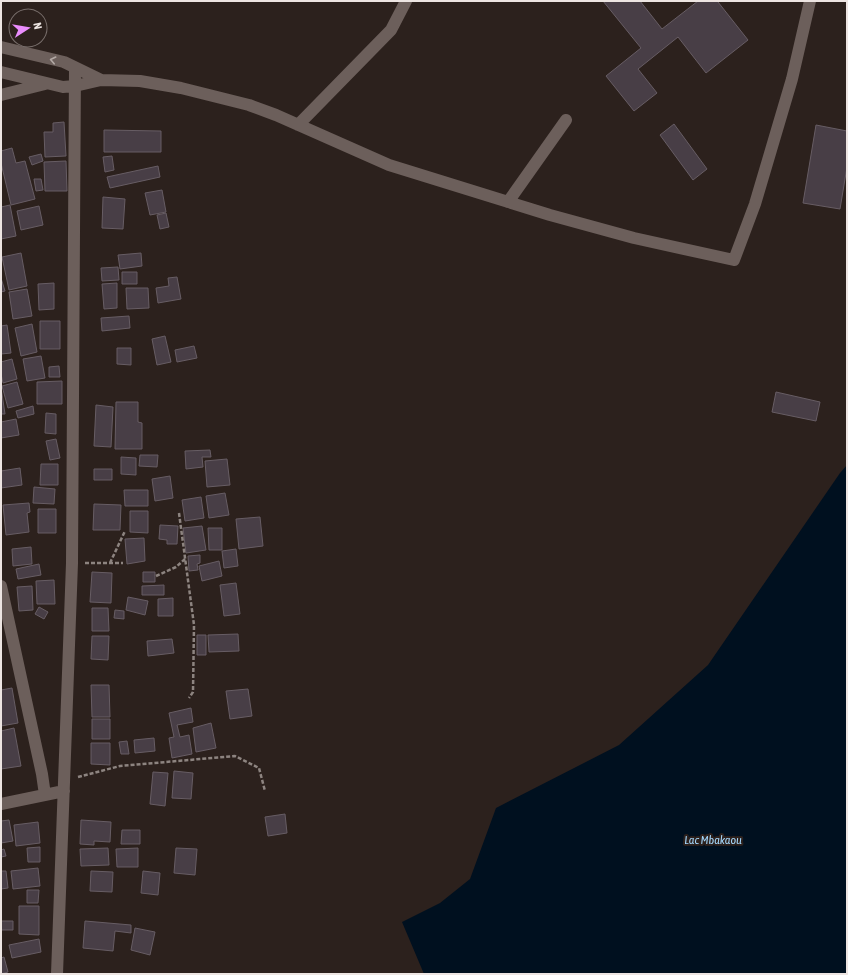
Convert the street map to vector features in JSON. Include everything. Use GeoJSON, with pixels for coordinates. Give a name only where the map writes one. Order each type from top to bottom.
{"type":"FeatureCollection","features":[{"type":"Feature","properties":{"kind":"street"},"geometry":{"type":"LineString","coordinates":[[298,124],[391,30],[406,1]]}},
{"type":"Feature","properties":{"kind":"street"},"geometry":{"type":"LineString","coordinates":[[1,72],[63,87],[101,80],[140,81],[181,88],[249,105],[298,124],[389,165],[550,215],[634,238],[734,260],[755,204],[792,79],[810,1]]}},
{"type":"Feature","properties":{"kind":"street"},"geometry":{"type":"LineString","coordinates":[[1,47],[64,62],[101,80]]}},
{"type":"Feature","properties":{"kind":"street"},"geometry":{"type":"LineString","coordinates":[[57,974],[72,563],[75,68]]}},
{"type":"Feature","properties":{"kind":"street"},"geometry":{"type":"LineString","coordinates":[[1,95],[48,84]]}},
{"type":"Feature","properties":{"kind":"street"},"geometry":{"type":"LineString","coordinates":[[508,202],[566,120]]}},
{"type":"Feature","properties":{"kind":"street"},"geometry":{"type":"LineString","coordinates":[[1,586],[42,774],[45,794]]}},
{"type":"Feature","properties":{"kind":"street"},"geometry":{"type":"LineString","coordinates":[[1,804],[45,794],[64,786]]}},
{"type":"Feature","properties":{"kind":"path"},"geometry":{"type":"LineString","coordinates":[[179,513],[194,625],[193,692],[189,698]]}},
{"type":"Feature","properties":{"kind":"path"},"geometry":{"type":"LineString","coordinates":[[110,563],[125,531]]}},
{"type":"Feature","properties":{"kind":"path"},"geometry":{"type":"LineString","coordinates":[[156,576],[176,567],[185,559]]}},
{"type":"Feature","properties":{"kind":"path"},"geometry":{"type":"LineString","coordinates":[[72,563],[123,563]]}},
{"type":"Feature","properties":{"kind":"path"},"geometry":{"type":"LineString","coordinates":[[64,786],[120,766],[235,756],[259,768],[265,791]]}},
{"type":"Feature","properties":{"kind":"water","name":"Lac Mbakaou"},"geometry":{"type":"Polygon","coordinates":[[[847,465],[847,974],[424,974],[402,922],[440,903],[470,879],[496,808],[619,745],[708,665],[847,465]]]}},
{"type":"Feature","properties":{"kind":"building"},"geometry":{"type":"Polygon","coordinates":[[[603,1],[640,1],[662,29],[698,1],[720,1],[718,2],[748,40],[706,73],[678,37],[638,69],[657,93],[634,111],[606,76],[641,48],[603,1]]]}},
{"type":"Feature","properties":{"kind":"building"},"geometry":{"type":"Polygon","coordinates":[[[64,122],[66,156],[45,157],[44,132],[53,132],[53,123],[64,122]]]}},
{"type":"Feature","properties":{"kind":"building"},"geometry":{"type":"Polygon","coordinates":[[[674,124],[707,169],[693,180],[660,135],[674,124]]]}},
{"type":"Feature","properties":{"kind":"building"},"geometry":{"type":"Polygon","coordinates":[[[816,125],[847,131],[847,167],[840,209],[803,203],[816,125]]]}},
{"type":"Feature","properties":{"kind":"building"},"geometry":{"type":"Polygon","coordinates":[[[104,130],[161,131],[161,152],[104,152],[104,130]]]}},
{"type":"Feature","properties":{"kind":"building"},"geometry":{"type":"Polygon","coordinates":[[[12,148],[16,163],[25,161],[35,199],[11,205],[1,163],[1,151],[12,148]]]}},
{"type":"Feature","properties":{"kind":"building"},"geometry":{"type":"Polygon","coordinates":[[[41,154],[43,161],[32,165],[29,157],[41,154]]]}},
{"type":"Feature","properties":{"kind":"building"},"geometry":{"type":"Polygon","coordinates":[[[112,156],[114,170],[105,172],[103,157],[112,156]]]}},
{"type":"Feature","properties":{"kind":"building"},"geometry":{"type":"Polygon","coordinates":[[[66,161],[67,191],[45,191],[44,162],[66,161]]]}},
{"type":"Feature","properties":{"kind":"building"},"geometry":{"type":"Polygon","coordinates":[[[158,166],[160,177],[110,188],[107,177],[158,166]]]}},
{"type":"Feature","properties":{"kind":"building"},"geometry":{"type":"Polygon","coordinates":[[[34,179],[41,179],[43,190],[36,191],[34,179]]]}},
{"type":"Feature","properties":{"kind":"building"},"geometry":{"type":"Polygon","coordinates":[[[162,190],[166,212],[150,215],[145,193],[162,190]]]}},
{"type":"Feature","properties":{"kind":"building"},"geometry":{"type":"Polygon","coordinates":[[[103,197],[125,199],[123,229],[102,228],[103,197]]]}},
{"type":"Feature","properties":{"kind":"building"},"geometry":{"type":"Polygon","coordinates":[[[10,205],[16,236],[1,239],[1,207],[10,205]]]}},
{"type":"Feature","properties":{"kind":"building"},"geometry":{"type":"Polygon","coordinates":[[[39,206],[43,225],[21,230],[17,211],[39,206]]]}},
{"type":"Feature","properties":{"kind":"building"},"geometry":{"type":"Polygon","coordinates":[[[166,213],[169,227],[160,229],[157,215],[166,213]]]}},
{"type":"Feature","properties":{"kind":"building"},"geometry":{"type":"Polygon","coordinates":[[[21,253],[27,286],[9,290],[2,257],[21,253]]]}},
{"type":"Feature","properties":{"kind":"building"},"geometry":{"type":"Polygon","coordinates":[[[141,253],[142,266],[120,269],[118,255],[141,253]]]}},
{"type":"Feature","properties":{"kind":"building"},"geometry":{"type":"Polygon","coordinates":[[[118,267],[119,280],[102,281],[101,268],[118,267]]]}},
{"type":"Feature","properties":{"kind":"building"},"geometry":{"type":"Polygon","coordinates":[[[122,272],[137,272],[137,284],[122,284],[122,272]]]}},
{"type":"Feature","properties":{"kind":"building"},"geometry":{"type":"Polygon","coordinates":[[[177,277],[181,299],[158,303],[156,288],[169,286],[168,278],[177,277]]]}},
{"type":"Feature","properties":{"kind":"building"},"geometry":{"type":"Polygon","coordinates":[[[1,278],[5,291],[1,292],[1,278]]]}},
{"type":"Feature","properties":{"kind":"building"},"geometry":{"type":"Polygon","coordinates":[[[54,283],[54,309],[39,310],[38,284],[54,283]]]}},
{"type":"Feature","properties":{"kind":"building"},"geometry":{"type":"Polygon","coordinates":[[[117,283],[117,308],[104,309],[102,284],[117,283]]]}},
{"type":"Feature","properties":{"kind":"building"},"geometry":{"type":"Polygon","coordinates":[[[126,288],[148,288],[149,308],[127,309],[126,288]]]}},
{"type":"Feature","properties":{"kind":"building"},"geometry":{"type":"Polygon","coordinates":[[[27,289],[32,316],[13,319],[9,292],[27,289]]]}},
{"type":"Feature","properties":{"kind":"building"},"geometry":{"type":"Polygon","coordinates":[[[129,316],[130,328],[102,331],[101,318],[129,316]]]}},
{"type":"Feature","properties":{"kind":"building"},"geometry":{"type":"Polygon","coordinates":[[[40,321],[60,321],[60,349],[40,349],[40,321]]]}},
{"type":"Feature","properties":{"kind":"building"},"geometry":{"type":"Polygon","coordinates":[[[32,324],[37,352],[21,356],[15,328],[32,324]]]}},
{"type":"Feature","properties":{"kind":"building"},"geometry":{"type":"Polygon","coordinates":[[[7,325],[11,353],[1,354],[1,326],[7,325]]]}},
{"type":"Feature","properties":{"kind":"building"},"geometry":{"type":"Polygon","coordinates":[[[165,336],[171,362],[157,365],[152,339],[165,336]]]}},
{"type":"Feature","properties":{"kind":"building"},"geometry":{"type":"Polygon","coordinates":[[[194,346],[197,358],[177,362],[175,350],[194,346]]]}},
{"type":"Feature","properties":{"kind":"building"},"geometry":{"type":"Polygon","coordinates":[[[117,348],[131,348],[131,365],[117,364],[117,348]]]}},
{"type":"Feature","properties":{"kind":"building"},"geometry":{"type":"Polygon","coordinates":[[[41,356],[45,378],[27,381],[23,359],[41,356]]]}},
{"type":"Feature","properties":{"kind":"building"},"geometry":{"type":"Polygon","coordinates":[[[12,359],[17,379],[3,383],[1,362],[12,359]]]}},
{"type":"Feature","properties":{"kind":"building"},"geometry":{"type":"Polygon","coordinates":[[[59,366],[60,377],[49,377],[49,367],[59,366]]]}},
{"type":"Feature","properties":{"kind":"building"},"geometry":{"type":"Polygon","coordinates":[[[62,381],[62,404],[37,404],[37,382],[62,381]]]}},
{"type":"Feature","properties":{"kind":"building"},"geometry":{"type":"Polygon","coordinates":[[[17,382],[23,404],[8,408],[2,386],[17,382]]]}},
{"type":"Feature","properties":{"kind":"building"},"geometry":{"type":"Polygon","coordinates":[[[1,387],[5,414],[1,414],[1,387]]]}},
{"type":"Feature","properties":{"kind":"building"},"geometry":{"type":"Polygon","coordinates":[[[776,392],[820,402],[816,421],[772,412],[776,392]]]}},
{"type":"Feature","properties":{"kind":"building"},"geometry":{"type":"Polygon","coordinates":[[[116,402],[138,402],[138,422],[142,423],[142,449],[115,449],[116,402]]]}},
{"type":"Feature","properties":{"kind":"building"},"geometry":{"type":"Polygon","coordinates":[[[96,405],[113,407],[111,447],[94,446],[96,405]]]}},
{"type":"Feature","properties":{"kind":"building"},"geometry":{"type":"Polygon","coordinates":[[[33,406],[34,414],[18,418],[16,411],[33,406]]]}},
{"type":"Feature","properties":{"kind":"building"},"geometry":{"type":"Polygon","coordinates":[[[46,413],[56,414],[56,434],[45,433],[46,413]]]}},
{"type":"Feature","properties":{"kind":"building"},"geometry":{"type":"Polygon","coordinates":[[[16,419],[19,435],[1,438],[1,422],[16,419]]]}},
{"type":"Feature","properties":{"kind":"building"},"geometry":{"type":"Polygon","coordinates":[[[56,439],[60,458],[50,460],[46,441],[56,439]]]}},
{"type":"Feature","properties":{"kind":"building"},"geometry":{"type":"Polygon","coordinates":[[[210,450],[211,457],[202,457],[203,467],[186,469],[185,451],[210,450]]]}},
{"type":"Feature","properties":{"kind":"building"},"geometry":{"type":"Polygon","coordinates":[[[140,455],[158,455],[157,467],[139,466],[140,455]]]}},
{"type":"Feature","properties":{"kind":"building"},"geometry":{"type":"Polygon","coordinates":[[[121,457],[136,458],[136,475],[121,474],[121,457]]]}},
{"type":"Feature","properties":{"kind":"building"},"geometry":{"type":"Polygon","coordinates":[[[227,459],[230,485],[207,487],[205,461],[227,459]]]}},
{"type":"Feature","properties":{"kind":"building"},"geometry":{"type":"Polygon","coordinates":[[[41,464],[58,464],[58,485],[40,485],[41,464]]]}},
{"type":"Feature","properties":{"kind":"building"},"geometry":{"type":"Polygon","coordinates":[[[20,468],[22,485],[1,488],[1,471],[20,468]]]}},
{"type":"Feature","properties":{"kind":"building"},"geometry":{"type":"Polygon","coordinates":[[[94,469],[112,469],[112,480],[94,480],[94,469]]]}},
{"type":"Feature","properties":{"kind":"building"},"geometry":{"type":"Polygon","coordinates":[[[170,476],[173,498],[155,501],[152,479],[170,476]]]}},
{"type":"Feature","properties":{"kind":"building"},"geometry":{"type":"Polygon","coordinates":[[[34,487],[55,489],[54,504],[33,503],[34,487]]]}},
{"type":"Feature","properties":{"kind":"building"},"geometry":{"type":"Polygon","coordinates":[[[124,490],[148,490],[148,506],[125,506],[124,490]]]}},
{"type":"Feature","properties":{"kind":"building"},"geometry":{"type":"Polygon","coordinates":[[[225,493],[229,515],[209,518],[206,496],[225,493]]]}},
{"type":"Feature","properties":{"kind":"building"},"geometry":{"type":"Polygon","coordinates":[[[201,497],[204,518],[185,521],[182,500],[201,497]]]}},
{"type":"Feature","properties":{"kind":"building"},"geometry":{"type":"Polygon","coordinates":[[[29,503],[30,512],[27,513],[29,532],[6,535],[3,505],[29,503]]]}},
{"type":"Feature","properties":{"kind":"building"},"geometry":{"type":"Polygon","coordinates":[[[94,504],[121,505],[120,530],[93,530],[94,504]]]}},
{"type":"Feature","properties":{"kind":"building"},"geometry":{"type":"Polygon","coordinates":[[[38,509],[56,509],[56,533],[38,533],[38,509]]]}},
{"type":"Feature","properties":{"kind":"building"},"geometry":{"type":"Polygon","coordinates":[[[130,511],[148,511],[148,533],[130,532],[130,511]]]}},
{"type":"Feature","properties":{"kind":"building"},"geometry":{"type":"Polygon","coordinates":[[[260,517],[263,546],[239,549],[236,519],[260,517]]]}},
{"type":"Feature","properties":{"kind":"building"},"geometry":{"type":"Polygon","coordinates":[[[160,525],[178,526],[177,544],[167,544],[167,540],[159,539],[160,525]]]}},
{"type":"Feature","properties":{"kind":"building"},"geometry":{"type":"Polygon","coordinates":[[[202,526],[206,550],[186,553],[183,528],[202,526]]]}},
{"type":"Feature","properties":{"kind":"building"},"geometry":{"type":"Polygon","coordinates":[[[208,528],[222,528],[222,550],[209,550],[208,528]]]}},
{"type":"Feature","properties":{"kind":"building"},"geometry":{"type":"Polygon","coordinates":[[[144,538],[145,561],[127,564],[125,539],[144,538]]]}},
{"type":"Feature","properties":{"kind":"building"},"geometry":{"type":"Polygon","coordinates":[[[31,547],[32,564],[13,566],[12,549],[31,547]]]}},
{"type":"Feature","properties":{"kind":"building"},"geometry":{"type":"Polygon","coordinates":[[[236,549],[238,566],[224,568],[222,551],[236,549]]]}},
{"type":"Feature","properties":{"kind":"building"},"geometry":{"type":"Polygon","coordinates":[[[200,555],[200,563],[197,564],[198,570],[189,571],[188,556],[200,555]]]}},
{"type":"Feature","properties":{"kind":"building"},"geometry":{"type":"Polygon","coordinates":[[[219,561],[222,576],[202,581],[199,566],[219,561]]]}},
{"type":"Feature","properties":{"kind":"building"},"geometry":{"type":"Polygon","coordinates":[[[39,564],[41,575],[18,579],[16,569],[39,564]]]}},
{"type":"Feature","properties":{"kind":"building"},"geometry":{"type":"Polygon","coordinates":[[[92,572],[112,573],[111,603],[90,602],[92,572]]]}},
{"type":"Feature","properties":{"kind":"building"},"geometry":{"type":"Polygon","coordinates":[[[143,572],[155,572],[155,582],[143,582],[143,572]]]}},
{"type":"Feature","properties":{"kind":"building"},"geometry":{"type":"Polygon","coordinates":[[[54,580],[55,604],[37,604],[36,581],[54,580]]]}},
{"type":"Feature","properties":{"kind":"building"},"geometry":{"type":"Polygon","coordinates":[[[236,583],[240,614],[224,616],[220,585],[236,583]]]}},
{"type":"Feature","properties":{"kind":"building"},"geometry":{"type":"Polygon","coordinates":[[[164,585],[164,595],[142,595],[142,586],[164,585]]]}},
{"type":"Feature","properties":{"kind":"building"},"geometry":{"type":"Polygon","coordinates":[[[32,586],[33,610],[19,611],[17,587],[32,586]]]}},
{"type":"Feature","properties":{"kind":"building"},"geometry":{"type":"Polygon","coordinates":[[[128,597],[148,601],[145,615],[126,610],[128,597]]]}},
{"type":"Feature","properties":{"kind":"building"},"geometry":{"type":"Polygon","coordinates":[[[173,598],[173,616],[158,616],[158,599],[173,598]]]}},
{"type":"Feature","properties":{"kind":"building"},"geometry":{"type":"Polygon","coordinates":[[[39,607],[48,612],[44,619],[35,614],[39,607]]]}},
{"type":"Feature","properties":{"kind":"building"},"geometry":{"type":"Polygon","coordinates":[[[92,608],[108,608],[109,631],[92,631],[92,608]]]}},
{"type":"Feature","properties":{"kind":"building"},"geometry":{"type":"Polygon","coordinates":[[[115,610],[124,611],[124,619],[114,618],[115,610]]]}},
{"type":"Feature","properties":{"kind":"building"},"geometry":{"type":"Polygon","coordinates":[[[238,634],[239,651],[209,652],[208,635],[238,634]]]}},
{"type":"Feature","properties":{"kind":"building"},"geometry":{"type":"Polygon","coordinates":[[[197,635],[206,635],[206,655],[197,655],[197,635]]]}},
{"type":"Feature","properties":{"kind":"building"},"geometry":{"type":"Polygon","coordinates":[[[92,636],[109,636],[108,660],[91,659],[92,636]]]}},
{"type":"Feature","properties":{"kind":"building"},"geometry":{"type":"Polygon","coordinates":[[[172,639],[174,653],[148,656],[147,641],[172,639]]]}},
{"type":"Feature","properties":{"kind":"building"},"geometry":{"type":"Polygon","coordinates":[[[91,685],[109,685],[110,717],[92,717],[91,685]]]}},
{"type":"Feature","properties":{"kind":"building"},"geometry":{"type":"Polygon","coordinates":[[[12,688],[18,723],[1,726],[1,690],[12,688]]]}},
{"type":"Feature","properties":{"kind":"building"},"geometry":{"type":"Polygon","coordinates":[[[248,689],[252,716],[230,719],[226,691],[248,689]]]}},
{"type":"Feature","properties":{"kind":"building"},"geometry":{"type":"Polygon","coordinates":[[[191,708],[193,722],[177,725],[180,737],[189,735],[192,754],[172,758],[169,738],[174,737],[169,713],[191,708]]]}},
{"type":"Feature","properties":{"kind":"building"},"geometry":{"type":"Polygon","coordinates":[[[92,719],[110,719],[110,739],[92,739],[92,719]]]}},
{"type":"Feature","properties":{"kind":"building"},"geometry":{"type":"Polygon","coordinates":[[[211,723],[216,748],[196,752],[193,728],[211,723]]]}},
{"type":"Feature","properties":{"kind":"building"},"geometry":{"type":"Polygon","coordinates":[[[14,728],[21,766],[1,769],[1,731],[14,728]]]}},
{"type":"Feature","properties":{"kind":"building"},"geometry":{"type":"Polygon","coordinates":[[[154,738],[155,751],[135,753],[134,740],[154,738]]]}},
{"type":"Feature","properties":{"kind":"building"},"geometry":{"type":"Polygon","coordinates":[[[127,741],[129,754],[121,754],[119,742],[127,741]]]}},
{"type":"Feature","properties":{"kind":"building"},"geometry":{"type":"Polygon","coordinates":[[[91,743],[110,743],[110,765],[91,764],[91,743]]]}},
{"type":"Feature","properties":{"kind":"building"},"geometry":{"type":"Polygon","coordinates":[[[174,771],[193,773],[191,799],[172,798],[174,771]]]}},
{"type":"Feature","properties":{"kind":"building"},"geometry":{"type":"Polygon","coordinates":[[[153,772],[168,773],[165,806],[150,804],[153,772]]]}},
{"type":"Feature","properties":{"kind":"building"},"geometry":{"type":"Polygon","coordinates":[[[285,814],[287,833],[268,836],[265,817],[285,814]]]}},
{"type":"Feature","properties":{"kind":"building"},"geometry":{"type":"Polygon","coordinates":[[[9,820],[13,841],[1,843],[1,821],[9,820]]]}},
{"type":"Feature","properties":{"kind":"building"},"geometry":{"type":"Polygon","coordinates":[[[81,820],[111,822],[110,842],[94,841],[94,845],[80,844],[81,820]]]}},
{"type":"Feature","properties":{"kind":"building"},"geometry":{"type":"Polygon","coordinates":[[[38,822],[40,843],[16,846],[14,825],[38,822]]]}},
{"type":"Feature","properties":{"kind":"building"},"geometry":{"type":"Polygon","coordinates":[[[122,830],[140,830],[140,844],[121,844],[122,830]]]}},
{"type":"Feature","properties":{"kind":"building"},"geometry":{"type":"Polygon","coordinates":[[[40,847],[40,862],[28,862],[27,848],[40,847]]]}},
{"type":"Feature","properties":{"kind":"building"},"geometry":{"type":"Polygon","coordinates":[[[108,848],[109,865],[81,866],[80,849],[108,848]]]}},
{"type":"Feature","properties":{"kind":"building"},"geometry":{"type":"Polygon","coordinates":[[[138,848],[138,867],[117,867],[116,849],[138,848]]]}},
{"type":"Feature","properties":{"kind":"building"},"geometry":{"type":"Polygon","coordinates":[[[176,848],[197,849],[195,875],[174,873],[176,848]]]}},
{"type":"Feature","properties":{"kind":"building"},"geometry":{"type":"Polygon","coordinates":[[[4,849],[6,856],[1,857],[1,850],[4,849]]]}},
{"type":"Feature","properties":{"kind":"building"},"geometry":{"type":"Polygon","coordinates":[[[38,868],[40,886],[13,889],[11,871],[38,868]]]}},
{"type":"Feature","properties":{"kind":"building"},"geometry":{"type":"Polygon","coordinates":[[[1,871],[6,871],[8,888],[1,889],[1,871]]]}},
{"type":"Feature","properties":{"kind":"building"},"geometry":{"type":"Polygon","coordinates":[[[91,871],[113,872],[112,892],[90,891],[91,871]]]}},
{"type":"Feature","properties":{"kind":"building"},"geometry":{"type":"Polygon","coordinates":[[[143,871],[160,873],[158,895],[141,893],[143,871]]]}},
{"type":"Feature","properties":{"kind":"building"},"geometry":{"type":"Polygon","coordinates":[[[27,890],[39,890],[38,903],[27,903],[27,890]]]}},
{"type":"Feature","properties":{"kind":"building"},"geometry":{"type":"Polygon","coordinates":[[[19,906],[39,906],[39,935],[19,934],[19,906]]]}},
{"type":"Feature","properties":{"kind":"building"},"geometry":{"type":"Polygon","coordinates":[[[1,921],[13,921],[13,930],[1,930],[1,921]]]}},
{"type":"Feature","properties":{"kind":"building"},"geometry":{"type":"Polygon","coordinates":[[[85,921],[131,925],[131,933],[115,931],[113,951],[83,948],[85,921]]]}},
{"type":"Feature","properties":{"kind":"building"},"geometry":{"type":"Polygon","coordinates":[[[135,928],[155,932],[150,955],[131,950],[135,928]]]}},
{"type":"Feature","properties":{"kind":"building"},"geometry":{"type":"Polygon","coordinates":[[[39,939],[41,952],[12,958],[9,945],[39,939]]]}},
{"type":"Feature","properties":{"kind":"building"},"geometry":{"type":"Polygon","coordinates":[[[4,957],[8,972],[1,974],[1,958],[4,957]]]}}]}
